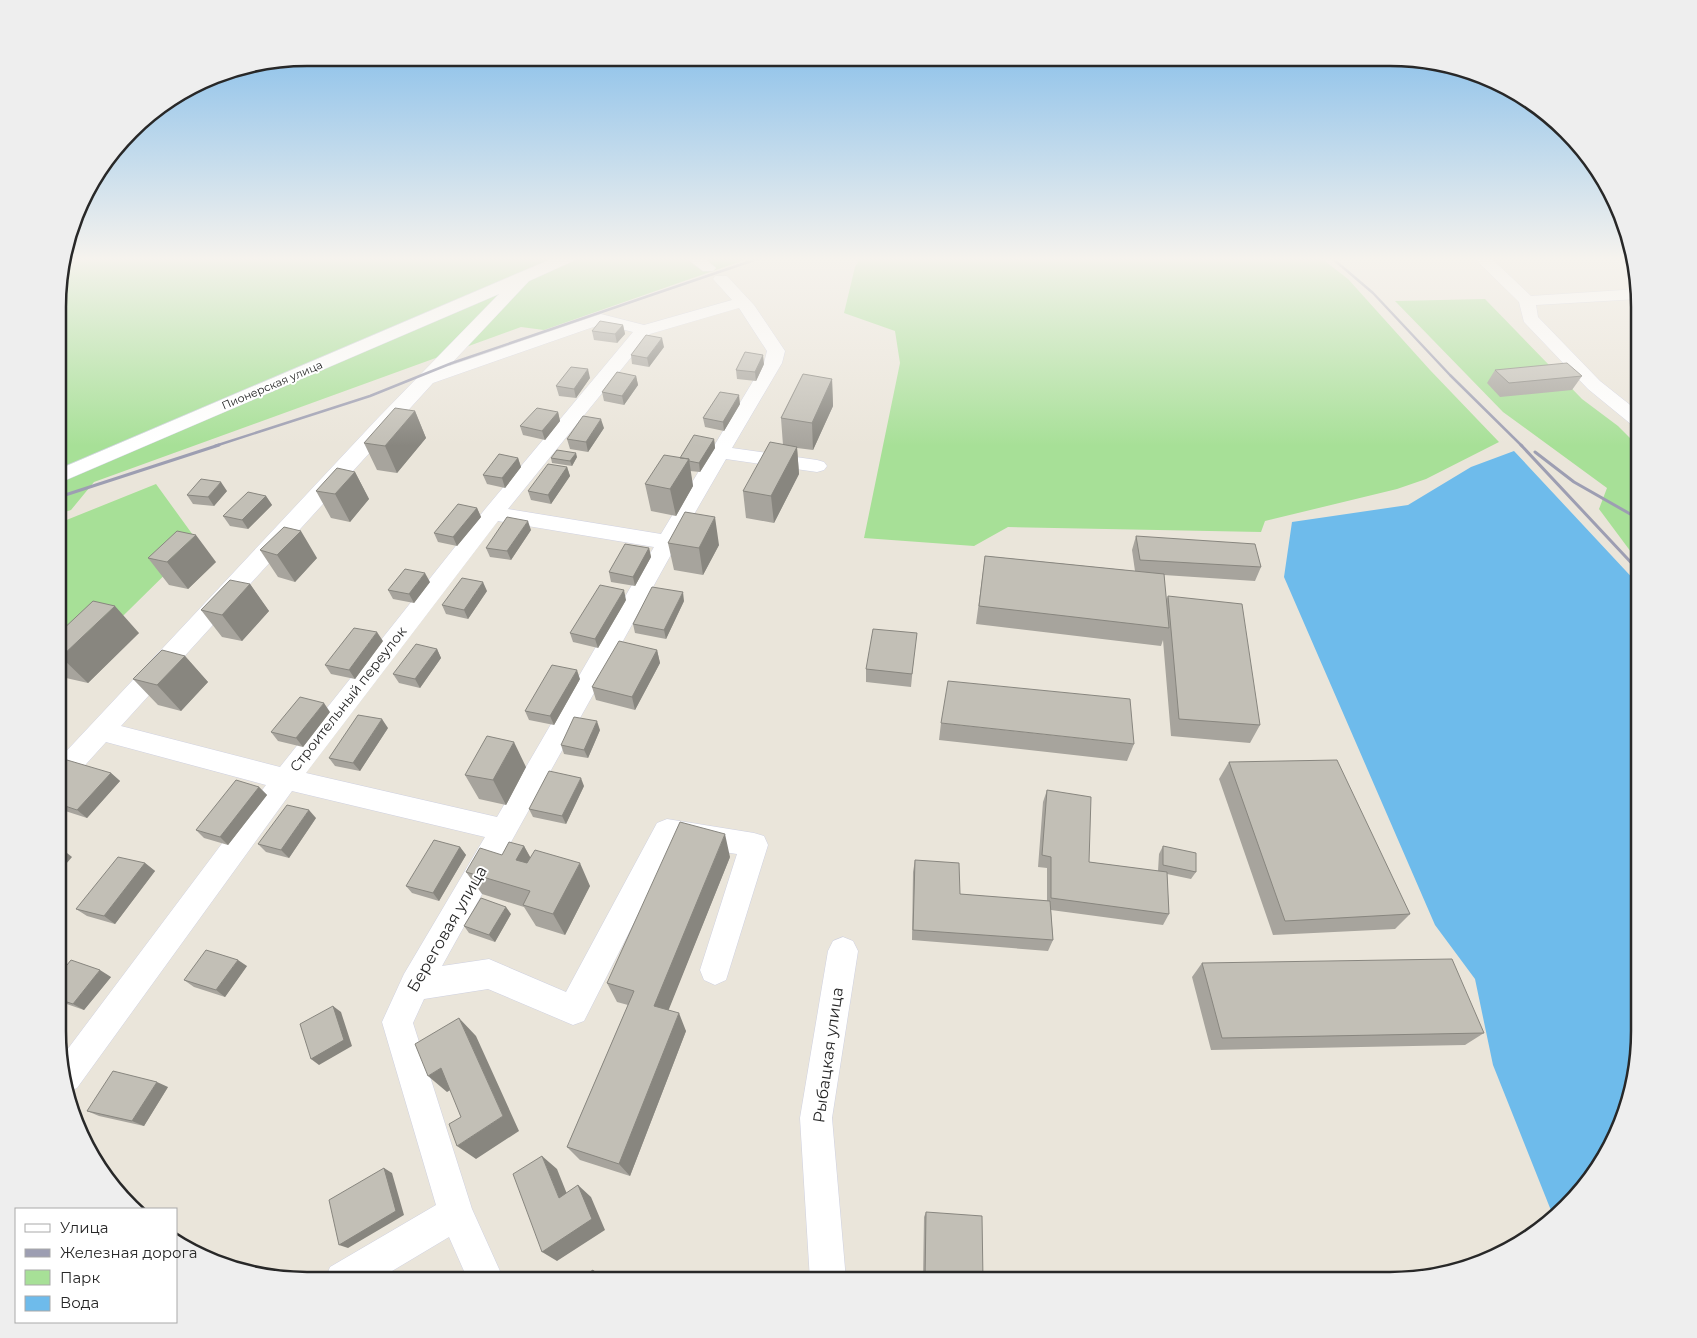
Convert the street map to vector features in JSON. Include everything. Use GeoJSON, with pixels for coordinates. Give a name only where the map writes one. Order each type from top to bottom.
{"type":"FeatureCollection","features":[{"type":"Feature","properties":{"kind":"street","name":"Пионерская улица"},"geometry":{"type":"LineString","coordinates":[[66,473],[425,320]]}},
{"type":"Feature","properties":{"kind":"street"},"geometry":{"type":"LineString","coordinates":[[66,768],[483,320]]}},
{"type":"Feature","properties":{"kind":"street"},"geometry":{"type":"LineString","coordinates":[[426,380],[597,320]]}},
{"type":"Feature","properties":{"kind":"street"},"geometry":{"type":"LineString","coordinates":[[606,320],[644,330],[678,320]]}},
{"type":"Feature","properties":{"kind":"street"},"geometry":{"type":"LineString","coordinates":[[612,322],[622,320]]}},
{"type":"Feature","properties":{"kind":"street","name":"Береговая улица"},"geometry":{"type":"LineString","coordinates":[[482,1272],[456,1213],[397,1022],[414,985],[504,830],[666,542],[773,363],[776,351],[752,320]]}},
{"type":"Feature","properties":{"kind":"street"},"geometry":{"type":"LineString","coordinates":[[1532,320],[1594,385],[1631,414]]}},
{"type":"Feature","properties":{"kind":"street","name":"Строительный переулок"},"geometry":{"type":"LineString","coordinates":[[70,1072],[286,779],[493,513],[644,330]]}},
{"type":"Feature","properties":{"kind":"street"},"geometry":{"type":"LineString","coordinates":[[720,452],[817,466]]}},
{"type":"Feature","properties":{"kind":"street"},"geometry":{"type":"LineString","coordinates":[[493,513],[666,542]]}},
{"type":"Feature","properties":{"kind":"street"},"geometry":{"type":"LineString","coordinates":[[101,731],[286,779],[504,830]]}},
{"type":"Feature","properties":{"kind":"street"},"geometry":{"type":"LineString","coordinates":[[414,985],[489,974],[573,1010],[667,831],[754,845],[715,970]]}},
{"type":"Feature","properties":{"kind":"street","name":"Рыбацкая улица"},"geometry":{"type":"LineString","coordinates":[[827,1272],[816,1118],[843,951]]}},
{"type":"Feature","properties":{"kind":"street"},"geometry":{"type":"LineString","coordinates":[[356,1272],[456,1213]]}},
{"type":"Feature","properties":{"kind":"green space"},"geometry":{"type":"Polygon","coordinates":[[[66,320],[571,320],[544,330],[521,327],[94,482],[71,510],[66,512],[66,320]]]}},
{"type":"Feature","properties":{"kind":"green space"},"geometry":{"type":"Polygon","coordinates":[[[865,320],[1385,320],[1499,442],[1426,479],[1397,489],[1265,521],[1261,532],[1008,527],[974,546],[864,538],[900,363],[895,331],[865,320]]]}},
{"type":"Feature","properties":{"kind":"green space"},"geometry":{"type":"Polygon","coordinates":[[[1414,320],[1506,320],[1582,399],[1618,426],[1631,439],[1631,552],[1599,509],[1607,488],[1503,412],[1414,320]]]}},
{"type":"Feature","properties":{"kind":"green space"},"geometry":{"type":"Polygon","coordinates":[[[156,484],[198,542],[66,672],[66,520],[156,484]]]}},
{"type":"Feature","properties":{"kind":"water"},"geometry":{"type":"Polygon","coordinates":[[[1514,451],[1631,576],[1631,1031],[1629,1062],[1623,1093],[1606,1137],[1581,1177],[1551,1210],[1493,1065],[1475,979],[1435,925],[1284,577],[1292,522],[1408,505],[1471,467],[1514,451]]]}},
{"type":"Feature","properties":{"kind":"building"},"geometry":{"type":"Polygon","coordinates":[[[600,321],[623,325],[615,334],[592,331],[600,321]]]}},
{"type":"Feature","properties":{"kind":"building"},"geometry":{"type":"Polygon","coordinates":[[[646,335],[662,338],[647,358],[631,355],[646,335]]]}},
{"type":"Feature","properties":{"kind":"building"},"geometry":{"type":"Polygon","coordinates":[[[745,352],[763,355],[755,372],[736,370],[745,352]]]}},
{"type":"Feature","properties":{"kind":"building"},"geometry":{"type":"Polygon","coordinates":[[[1567,363],[1582,376],[1509,383],[1495,370],[1567,363]]]}},
{"type":"Feature","properties":{"kind":"building"},"geometry":{"type":"Polygon","coordinates":[[[571,367],[588,369],[574,389],[556,386],[571,367]]]}},
{"type":"Feature","properties":{"kind":"building"},"geometry":{"type":"Polygon","coordinates":[[[617,372],[636,376],[622,396],[602,392],[617,372]]]}},
{"type":"Feature","properties":{"kind":"building"},"geometry":{"type":"Polygon","coordinates":[[[803,374],[832,379],[812,423],[781,418],[803,374]]]}},
{"type":"Feature","properties":{"kind":"building"},"geometry":{"type":"Polygon","coordinates":[[[720,392],[739,395],[723,422],[703,418],[720,392]]]}},
{"type":"Feature","properties":{"kind":"building"},"geometry":{"type":"Polygon","coordinates":[[[395,408],[415,411],[385,446],[364,443],[395,408]]]}},
{"type":"Feature","properties":{"kind":"building"},"geometry":{"type":"Polygon","coordinates":[[[537,408],[558,412],[542,431],[520,426],[537,408]]]}},
{"type":"Feature","properties":{"kind":"building"},"geometry":{"type":"Polygon","coordinates":[[[583,416],[601,419],[586,442],[567,439],[583,416]]]}},
{"type":"Feature","properties":{"kind":"building"},"geometry":{"type":"Polygon","coordinates":[[[694,435],[714,439],[699,463],[680,458],[694,435]]]}},
{"type":"Feature","properties":{"kind":"building"},"geometry":{"type":"Polygon","coordinates":[[[770,442],[797,447],[771,496],[743,491],[770,442]]]}},
{"type":"Feature","properties":{"kind":"building"},"geometry":{"type":"Polygon","coordinates":[[[557,450],[576,453],[570,461],[551,458],[557,450]]]}},
{"type":"Feature","properties":{"kind":"building"},"geometry":{"type":"Polygon","coordinates":[[[499,454],[518,458],[502,478],[483,475],[499,454]]]}},
{"type":"Feature","properties":{"kind":"building"},"geometry":{"type":"Polygon","coordinates":[[[664,455],[689,459],[670,489],[645,484],[664,455]]]}},
{"type":"Feature","properties":{"kind":"building"},"geometry":{"type":"Polygon","coordinates":[[[548,464],[567,467],[548,495],[528,491],[548,464]]]}},
{"type":"Feature","properties":{"kind":"building"},"geometry":{"type":"Polygon","coordinates":[[[337,468],[355,472],[335,494],[316,491],[337,468]]]}},
{"type":"Feature","properties":{"kind":"building"},"geometry":{"type":"Polygon","coordinates":[[[201,479],[221,482],[208,497],[187,495],[201,479]]]}},
{"type":"Feature","properties":{"kind":"building"},"geometry":{"type":"Polygon","coordinates":[[[248,492],[266,496],[242,520],[223,516],[248,492]]]}},
{"type":"Feature","properties":{"kind":"building"},"geometry":{"type":"Polygon","coordinates":[[[458,504],[477,508],[453,537],[434,533],[458,504]]]}},
{"type":"Feature","properties":{"kind":"building"},"geometry":{"type":"Polygon","coordinates":[[[685,512],[715,517],[699,548],[668,543],[685,512]]]}},
{"type":"Feature","properties":{"kind":"building"},"geometry":{"type":"Polygon","coordinates":[[[507,517],[528,521],[507,551],[486,548],[507,517]]]}},
{"type":"Feature","properties":{"kind":"building"},"geometry":{"type":"Polygon","coordinates":[[[284,527],[301,531],[277,555],[260,550],[284,527]]]}},
{"type":"Feature","properties":{"kind":"building"},"geometry":{"type":"Polygon","coordinates":[[[177,531],[196,535],[167,562],[148,558],[177,531]]]}},
{"type":"Feature","properties":{"kind":"building"},"geometry":{"type":"Polygon","coordinates":[[[1136,536],[1255,544],[1261,567],[1140,560],[1136,536]]]}},
{"type":"Feature","properties":{"kind":"building"},"geometry":{"type":"Polygon","coordinates":[[[625,544],[649,548],[633,577],[609,572],[625,544]]]}},
{"type":"Feature","properties":{"kind":"building"},"geometry":{"type":"Polygon","coordinates":[[[985,556],[1164,574],[1169,628],[979,606],[985,556]]]}},
{"type":"Feature","properties":{"kind":"building"},"geometry":{"type":"Polygon","coordinates":[[[405,569],[425,573],[409,594],[388,590],[405,569]]]}},
{"type":"Feature","properties":{"kind":"building"},"geometry":{"type":"Polygon","coordinates":[[[462,578],[483,582],[464,610],[442,605],[462,578]]]}},
{"type":"Feature","properties":{"kind":"building"},"geometry":{"type":"Polygon","coordinates":[[[230,580],[250,584],[222,615],[201,610],[230,580]]]}},
{"type":"Feature","properties":{"kind":"building"},"geometry":{"type":"Polygon","coordinates":[[[600,585],[624,590],[595,639],[570,633],[600,585]]]}},
{"type":"Feature","properties":{"kind":"building"},"geometry":{"type":"Polygon","coordinates":[[[652,587],[683,592],[664,630],[633,624],[652,587]]]}},
{"type":"Feature","properties":{"kind":"building"},"geometry":{"type":"Polygon","coordinates":[[[1168,596],[1242,604],[1260,725],[1179,719],[1168,596]]]}},
{"type":"Feature","properties":{"kind":"building"},"geometry":{"type":"Polygon","coordinates":[[[93,601],[115,606],[66,652],[66,626],[93,601]]]}},
{"type":"Feature","properties":{"kind":"building"},"geometry":{"type":"Polygon","coordinates":[[[354,628],[377,632],[349,670],[325,665],[354,628]]]}},
{"type":"Feature","properties":{"kind":"building"},"geometry":{"type":"Polygon","coordinates":[[[873,629],[917,633],[912,674],[866,669],[873,629]]]}},
{"type":"Feature","properties":{"kind":"building"},"geometry":{"type":"Polygon","coordinates":[[[619,641],[657,650],[632,697],[592,687],[619,641]]]}},
{"type":"Feature","properties":{"kind":"building"},"geometry":{"type":"Polygon","coordinates":[[[416,644],[437,649],[415,679],[393,674],[416,644]]]}},
{"type":"Feature","properties":{"kind":"building"},"geometry":{"type":"Polygon","coordinates":[[[162,650],[185,656],[157,685],[133,679],[162,650]]]}},
{"type":"Feature","properties":{"kind":"building"},"geometry":{"type":"Polygon","coordinates":[[[552,665],[577,670],[550,716],[525,711],[552,665]]]}},
{"type":"Feature","properties":{"kind":"building"},"geometry":{"type":"Polygon","coordinates":[[[948,681],[1130,699],[1134,744],[941,723],[948,681]]]}},
{"type":"Feature","properties":{"kind":"building"},"geometry":{"type":"Polygon","coordinates":[[[300,697],[324,703],[296,738],[271,732],[300,697]]]}},
{"type":"Feature","properties":{"kind":"building"},"geometry":{"type":"Polygon","coordinates":[[[358,715],[382,719],[353,763],[329,758],[358,715]]]}},
{"type":"Feature","properties":{"kind":"building"},"geometry":{"type":"Polygon","coordinates":[[[574,717],[597,721],[584,750],[561,745],[574,717]]]}},
{"type":"Feature","properties":{"kind":"building"},"geometry":{"type":"Polygon","coordinates":[[[487,736],[514,742],[493,780],[465,775],[487,736]]]}},
{"type":"Feature","properties":{"kind":"building"},"geometry":{"type":"Polygon","coordinates":[[[1337,760],[1410,914],[1285,921],[1229,762],[1337,760]]]}},
{"type":"Feature","properties":{"kind":"building"},"geometry":{"type":"Polygon","coordinates":[[[66,761],[111,773],[77,810],[66,806],[66,761]]]}},
{"type":"Feature","properties":{"kind":"building"},"geometry":{"type":"Polygon","coordinates":[[[549,771],[581,778],[562,816],[529,809],[549,771]]]}},
{"type":"Feature","properties":{"kind":"building"},"geometry":{"type":"Polygon","coordinates":[[[236,780],[259,787],[220,837],[196,830],[236,780]]]}},
{"type":"Feature","properties":{"kind":"building"},"geometry":{"type":"Polygon","coordinates":[[[1047,790],[1091,797],[1089,862],[1167,872],[1169,914],[1051,898],[1051,857],[1042,855],[1047,790]]]}},
{"type":"Feature","properties":{"kind":"building"},"geometry":{"type":"Polygon","coordinates":[[[287,805],[309,810],[281,850],[258,844],[287,805]]]}},
{"type":"Feature","properties":{"kind":"building"},"geometry":{"type":"Polygon","coordinates":[[[680,822],[725,834],[654,1006],[679,1013],[619,1164],[567,1147],[634,991],[607,983],[680,822]]]}},
{"type":"Feature","properties":{"kind":"building"},"geometry":{"type":"Polygon","coordinates":[[[434,840],[460,847],[433,893],[406,886],[434,840]]]}},
{"type":"Feature","properties":{"kind":"building"},"geometry":{"type":"Polygon","coordinates":[[[509,842],[524,846],[516,860],[527,863],[535,850],[580,863],[553,914],[523,905],[530,891],[466,872],[480,848],[502,855],[509,842]]]}},
{"type":"Feature","properties":{"kind":"building"},"geometry":{"type":"Polygon","coordinates":[[[1163,846],[1196,853],[1196,872],[1163,865],[1163,846]]]}},
{"type":"Feature","properties":{"kind":"building"},"geometry":{"type":"Polygon","coordinates":[[[118,857],[145,863],[104,916],[76,909],[118,857]]]}},
{"type":"Feature","properties":{"kind":"building"},"geometry":{"type":"Polygon","coordinates":[[[915,860],[959,863],[960,894],[1050,901],[1053,940],[913,930],[915,860]]]}},
{"type":"Feature","properties":{"kind":"building"},"geometry":{"type":"Polygon","coordinates":[[[481,898],[506,907],[489,935],[464,926],[481,898]]]}},
{"type":"Feature","properties":{"kind":"building"},"geometry":{"type":"Polygon","coordinates":[[[206,950],[238,960],[216,990],[184,980],[206,950]]]}},
{"type":"Feature","properties":{"kind":"building"},"geometry":{"type":"Polygon","coordinates":[[[1452,959],[1484,1033],[1222,1038],[1202,963],[1452,959]]]}},
{"type":"Feature","properties":{"kind":"building"},"geometry":{"type":"Polygon","coordinates":[[[71,960],[100,970],[73,1004],[66,1002],[66,966],[71,960]]]}},
{"type":"Feature","properties":{"kind":"building"},"geometry":{"type":"Polygon","coordinates":[[[333,1006],[344,1040],[311,1059],[300,1024],[333,1006]]]}},
{"type":"Feature","properties":{"kind":"building"},"geometry":{"type":"Polygon","coordinates":[[[459,1018],[503,1116],[457,1146],[449,1124],[461,1117],[441,1068],[428,1076],[415,1044],[459,1018]]]}},
{"type":"Feature","properties":{"kind":"building"},"geometry":{"type":"Polygon","coordinates":[[[113,1071],[157,1082],[132,1121],[87,1111],[113,1071]]]}},
{"type":"Feature","properties":{"kind":"building"},"geometry":{"type":"Polygon","coordinates":[[[542,1156],[559,1198],[578,1185],[592,1219],[542,1252],[513,1174],[542,1156]]]}},
{"type":"Feature","properties":{"kind":"building"},"geometry":{"type":"Polygon","coordinates":[[[384,1168],[396,1211],[339,1245],[329,1200],[384,1168]]]}},
{"type":"Feature","properties":{"kind":"building"},"geometry":{"type":"Polygon","coordinates":[[[926,1212],[982,1216],[983,1272],[925,1272],[926,1212]]]}},
{"type":"Feature","properties":{"kind":"railway"},"geometry":{"type":"LineString","coordinates":[[215,446],[370,396],[452,363],[577,320]]}},
{"type":"Feature","properties":{"kind":"railway"},"geometry":{"type":"LineString","coordinates":[[1399,320],[1450,375],[1521,445]]}},
{"type":"Feature","properties":{"kind":"railway"},"geometry":{"type":"LineString","coordinates":[[66,495],[219,445]]}},
{"type":"Feature","properties":{"kind":"railway"},"geometry":{"type":"LineString","coordinates":[[1521,445],[1631,562]]}},
{"type":"Feature","properties":{"kind":"railway"},"geometry":{"type":"LineString","coordinates":[[1535,452],[1574,482],[1631,514]]}}]}
